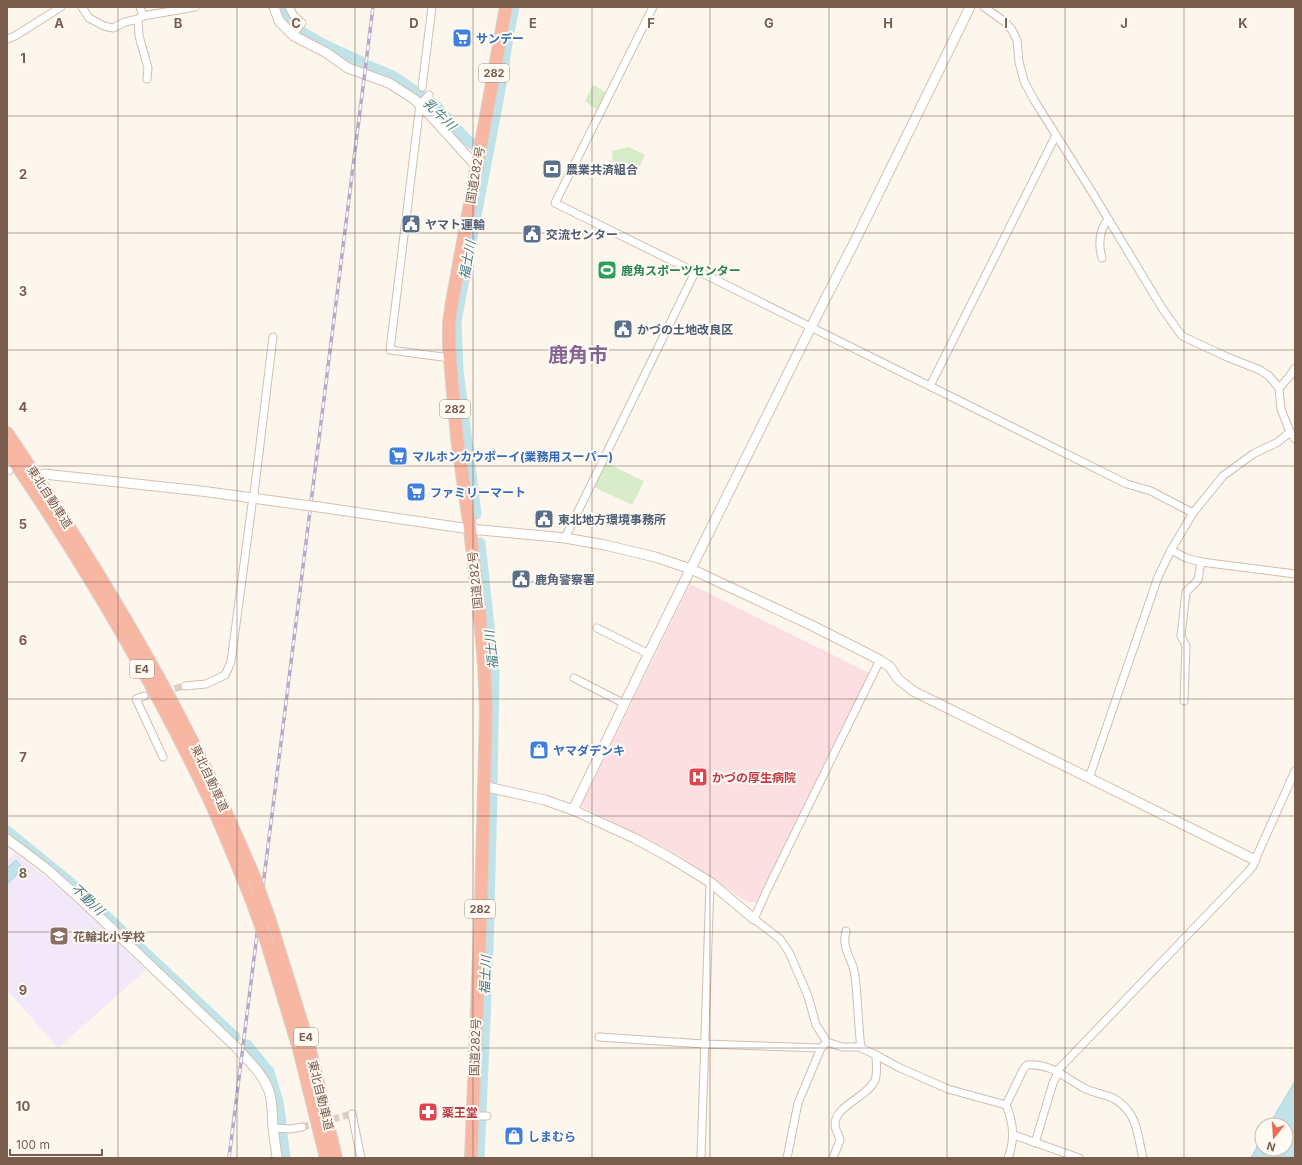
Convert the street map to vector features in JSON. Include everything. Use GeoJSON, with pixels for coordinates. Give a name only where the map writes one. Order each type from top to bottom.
{"type":"FeatureCollection","features":[{"type":"Feature","properties":{"kind":"highway","name":"国道282号"},"geometry":{"type":"LineString","coordinates":[[470,1158],[480,920],[486,710],[484,664],[470,529],[457,438],[450,358],[449,323],[506,7]]}},
{"type":"Feature","properties":{"kind":"highway","name":"東北自動車道"},"geometry":{"type":"LineString","coordinates":[[7,433],[73,533],[147,658],[195,748],[235,832],[255,879],[269,918],[309,1046],[336,1158]]}},
{"type":"Feature","properties":{"kind":"highway","name":"東北自動車道"},"geometry":{"type":"LineString","coordinates":[[7,451],[64,538],[142,670],[183,746],[226,836],[267,943],[299,1049],[326,1158]]}},
{"type":"Feature","properties":{"kind":"street"},"geometry":{"type":"LineString","coordinates":[[7,39],[15,36],[61,7]]}},
{"type":"Feature","properties":{"kind":"street"},"geometry":{"type":"LineString","coordinates":[[82,7],[89,18],[104,26],[113,28],[140,17],[195,7]]}},
{"type":"Feature","properties":{"kind":"street"},"geometry":{"type":"LineString","coordinates":[[140,7],[141,45],[148,68],[147,79]]}},
{"type":"Feature","properties":{"kind":"street"},"geometry":{"type":"LineString","coordinates":[[274,7],[279,21],[292,35],[325,52],[348,68],[390,83],[421,103],[477,164]]}},
{"type":"Feature","properties":{"kind":"street"},"geometry":{"type":"LineString","coordinates":[[289,7],[294,16],[302,23],[292,35]]}},
{"type":"Feature","properties":{"kind":"street"},"geometry":{"type":"LineString","coordinates":[[422,87],[432,7]]}},
{"type":"Feature","properties":{"kind":"street"},"geometry":{"type":"LineString","coordinates":[[653,7],[555,203],[695,272],[702,273],[1127,484],[1151,491],[1193,513]]}},
{"type":"Feature","properties":{"kind":"street"},"geometry":{"type":"LineString","coordinates":[[573,810],[970,7]]}},
{"type":"Feature","properties":{"kind":"street"},"geometry":{"type":"LineString","coordinates":[[984,7],[1005,22],[1012,30],[1017,40],[1019,62],[1024,81],[1034,100],[1162,308],[1182,336],[1227,357],[1260,370],[1269,376],[1279,388],[1281,409],[1290,432],[1295,438]]}},
{"type":"Feature","properties":{"kind":"street"},"geometry":{"type":"LineString","coordinates":[[429,95],[421,103],[390,350],[450,358]]}},
{"type":"Feature","properties":{"kind":"street"},"geometry":{"type":"LineString","coordinates":[[930,386],[1056,135]]}},
{"type":"Feature","properties":{"kind":"street"},"geometry":{"type":"LineString","coordinates":[[1102,258],[1099,249],[1099,241],[1102,228],[1108,218]]}},
{"type":"Feature","properties":{"kind":"street"},"geometry":{"type":"LineString","coordinates":[[565,538],[695,272]]}},
{"type":"Feature","properties":{"kind":"street"},"geometry":{"type":"LineString","coordinates":[[254,494],[273,337]]}},
{"type":"Feature","properties":{"kind":"street"},"geometry":{"type":"LineString","coordinates":[[1279,388],[1295,368]]}},
{"type":"Feature","properties":{"kind":"street"},"geometry":{"type":"LineString","coordinates":[[1090,778],[1158,577],[1171,550],[1193,513],[1223,476],[1253,454],[1278,442],[1290,432]]}},
{"type":"Feature","properties":{"kind":"street"},"geometry":{"type":"LineString","coordinates":[[44,474],[201,491],[470,529],[565,538],[605,545],[655,557],[691,569],[813,626],[880,660],[890,667],[898,679],[913,690],[1254,860]]}},
{"type":"Feature","properties":{"kind":"street"},"geometry":{"type":"LineString","coordinates":[[185,686],[206,684],[225,675],[231,662],[252,504]]}},
{"type":"Feature","properties":{"kind":"street"},"geometry":{"type":"LineString","coordinates":[[1171,550],[1186,558],[1201,562],[1295,574]]}},
{"type":"Feature","properties":{"kind":"street"},"geometry":{"type":"LineString","coordinates":[[1184,701],[1186,646],[1180,636],[1186,592],[1198,580],[1201,562]]}},
{"type":"Feature","properties":{"kind":"street"},"geometry":{"type":"LineString","coordinates":[[597,628],[649,654]]}},
{"type":"Feature","properties":{"kind":"street"},"geometry":{"type":"LineString","coordinates":[[754,919],[880,660]]}},
{"type":"Feature","properties":{"kind":"street"},"geometry":{"type":"LineString","coordinates":[[574,678],[625,704]]}},
{"type":"Feature","properties":{"kind":"street"},"geometry":{"type":"LineString","coordinates":[[144,696],[136,699],[164,757]]}},
{"type":"Feature","properties":{"kind":"street"},"geometry":{"type":"LineString","coordinates":[[1035,1143],[1053,1083],[1057,1076],[1057,1071],[1253,866],[1254,860],[1295,771]]}},
{"type":"Feature","properties":{"kind":"street"},"geometry":{"type":"LineString","coordinates":[[483,786],[545,800],[573,810],[634,838],[710,882],[780,939],[789,952],[808,996],[816,1025],[827,1042],[842,1047],[861,1048],[898,1067],[948,1089],[1006,1105],[1011,1115],[1014,1134],[1008,1158]]}},
{"type":"Feature","properties":{"kind":"street"},"geometry":{"type":"LineString","coordinates":[[7,838],[47,869],[88,906],[239,1051],[259,1073],[269,1090],[272,1105],[277,1158]]}},
{"type":"Feature","properties":{"kind":"street"},"geometry":{"type":"LineString","coordinates":[[701,1158],[710,882]]}},
{"type":"Feature","properties":{"kind":"street"},"geometry":{"type":"LineString","coordinates":[[846,931],[845,948],[855,974],[861,1048]]}},
{"type":"Feature","properties":{"kind":"street"},"geometry":{"type":"LineString","coordinates":[[599,1037],[704,1044],[821,1048]]}},
{"type":"Feature","properties":{"kind":"street"},"geometry":{"type":"LineString","coordinates":[[787,1158],[798,1103],[821,1048],[827,1042]]}},
{"type":"Feature","properties":{"kind":"street"},"geometry":{"type":"LineString","coordinates":[[833,1158],[840,1140],[835,1125],[838,1114],[859,1097],[875,1081],[877,1075],[876,1055]]}},
{"type":"Feature","properties":{"kind":"street"},"geometry":{"type":"LineString","coordinates":[[1006,1105],[1023,1070],[1027,1065],[1034,1065],[1057,1071],[1086,1089],[1114,1097],[1129,1111],[1134,1122],[1143,1158]]}},
{"type":"Feature","properties":{"kind":"street"},"geometry":{"type":"LineString","coordinates":[[352,1114],[361,1158]]}},
{"type":"Feature","properties":{"kind":"street"},"geometry":{"type":"LineString","coordinates":[[472,1116],[487,1116]]}},
{"type":"Feature","properties":{"kind":"street"},"geometry":{"type":"LineString","coordinates":[[273,1128],[290,1129],[302,1127]]}},
{"type":"Feature","properties":{"kind":"street"},"geometry":{"type":"LineString","coordinates":[[1014,1134],[1079,1158]]}},
{"type":"Feature","properties":{"kind":"shaded area"},"geometry":{"type":"Polygon","coordinates":[[[690,584],[869,673],[757,903],[747,902],[678,855],[581,806],[690,584]]]}},
{"type":"Feature","properties":{"kind":"shaded area","name":"花輪北小学校"},"geometry":{"type":"Polygon","coordinates":[[[15,853],[77,902],[146,970],[58,1048],[7,990],[7,860],[15,853]]]}},
{"type":"Feature","properties":{"kind":"green space"},"geometry":{"type":"Polygon","coordinates":[[[593,85],[606,92],[597,110],[585,101],[593,85]]]}},
{"type":"Feature","properties":{"kind":"green space"},"geometry":{"type":"Polygon","coordinates":[[[629,147],[645,155],[637,171],[623,164],[615,167],[613,163],[612,151],[629,147]]]}},
{"type":"Feature","properties":{"kind":"green space"},"geometry":{"type":"Polygon","coordinates":[[[606,463],[644,481],[632,505],[594,487],[606,463]]]}},
{"type":"Feature","properties":{"kind":"water"},"geometry":{"type":"Polygon","coordinates":[[[16,860],[23,869],[7,884],[7,868],[16,860]]]}},
{"type":"Feature","properties":{"kind":"water"},"geometry":{"type":"Polygon","coordinates":[[[1295,1081],[1295,1157],[1251,1158],[1254,1152],[1254,1157],[1294,1157],[1294,1117],[1274,1117],[1295,1081]]]}},
{"type":"Feature","properties":{"kind":"waterway","name":"乳牛川"},"geometry":{"type":"LineString","coordinates":[[283,7],[290,21],[303,33],[362,62]]}},
{"type":"Feature","properties":{"kind":"waterway","name":"福士川"},"geometry":{"type":"LineString","coordinates":[[476,514],[458,370],[456,321],[500,90],[514,7]]}},
{"type":"Feature","properties":{"kind":"waterway","name":"乳牛川"},"geometry":{"type":"LineString","coordinates":[[369,66],[393,76],[435,105],[466,139],[486,155]]}},
{"type":"Feature","properties":{"kind":"waterway","name":"福士川"},"geometry":{"type":"LineString","coordinates":[[480,543],[494,672],[492,783]]}},
{"type":"Feature","properties":{"kind":"waterway","name":"福士川"},"geometry":{"type":"LineString","coordinates":[[479,1158],[488,950],[492,793]]}},
{"type":"Feature","properties":{"kind":"waterway","name":"不動川"},"geometry":{"type":"LineString","coordinates":[[7,831],[72,884],[235,1037]]}},
{"type":"Feature","properties":{"kind":"waterway","name":"不動川"},"geometry":{"type":"LineString","coordinates":[[247,1045],[269,1072],[278,1102],[281,1123]]}},
{"type":"Feature","properties":{"kind":"waterway","name":"不動川"},"geometry":{"type":"LineString","coordinates":[[282,1134],[285,1158]]}},
{"type":"Feature","properties":{"kind":"tunnel"},"geometry":{"type":"LineString","coordinates":[[144,696],[185,686]]}},
{"type":"Feature","properties":{"kind":"tunnel"},"geometry":{"type":"LineString","coordinates":[[302,1127],[352,1114]]}},
{"type":"Feature","properties":{"kind":"railway"},"geometry":{"type":"LineString","coordinates":[[229,1158],[373,7]]}},
{"type":"Feature","properties":{"kind":"place","name":"サンデー"},"geometry":{"type":"Point","coordinates":[462,38]}},
{"type":"Feature","properties":{"kind":"place","name":"農業共済組合"},"geometry":{"type":"Point","coordinates":[552,169]}},
{"type":"Feature","properties":{"kind":"place","name":"ヤマト運輸"},"geometry":{"type":"Point","coordinates":[411,224]}},
{"type":"Feature","properties":{"kind":"place","name":"交流センター"},"geometry":{"type":"Point","coordinates":[532,234]}},
{"type":"Feature","properties":{"kind":"place","name":"鹿角スポーツセンター"},"geometry":{"type":"Point","coordinates":[607,270]}},
{"type":"Feature","properties":{"kind":"place","name":"かづの土地改良区"},"geometry":{"type":"Point","coordinates":[623,329]}},
{"type":"Feature","properties":{"kind":"place","name":"マルホンカウボーイ(業務用スーパー)"},"geometry":{"type":"Point","coordinates":[398,456]}},
{"type":"Feature","properties":{"kind":"place","name":"ファミリーマート"},"geometry":{"type":"Point","coordinates":[416,492]}},
{"type":"Feature","properties":{"kind":"place","name":"東北地方環境事務所"},"geometry":{"type":"Point","coordinates":[544,519]}},
{"type":"Feature","properties":{"kind":"place","name":"鹿角警察署"},"geometry":{"type":"Point","coordinates":[521,579]}},
{"type":"Feature","properties":{"kind":"place","name":"ヤマダデンキ"},"geometry":{"type":"Point","coordinates":[539,750]}},
{"type":"Feature","properties":{"kind":"place","name":"かづの厚生病院"},"geometry":{"type":"Point","coordinates":[698,777]}},
{"type":"Feature","properties":{"kind":"place","name":"花輪北小学校"},"geometry":{"type":"Point","coordinates":[59,936]}},
{"type":"Feature","properties":{"kind":"place","name":"薬王堂"},"geometry":{"type":"Point","coordinates":[428,1112]}},
{"type":"Feature","properties":{"kind":"place","name":"しまむら"},"geometry":{"type":"Point","coordinates":[514,1136]}},
{"type":"Feature","properties":{"kind":"district","name":"鹿角市"},"geometry":{"type":"Point","coordinates":[578,355]}}]}
